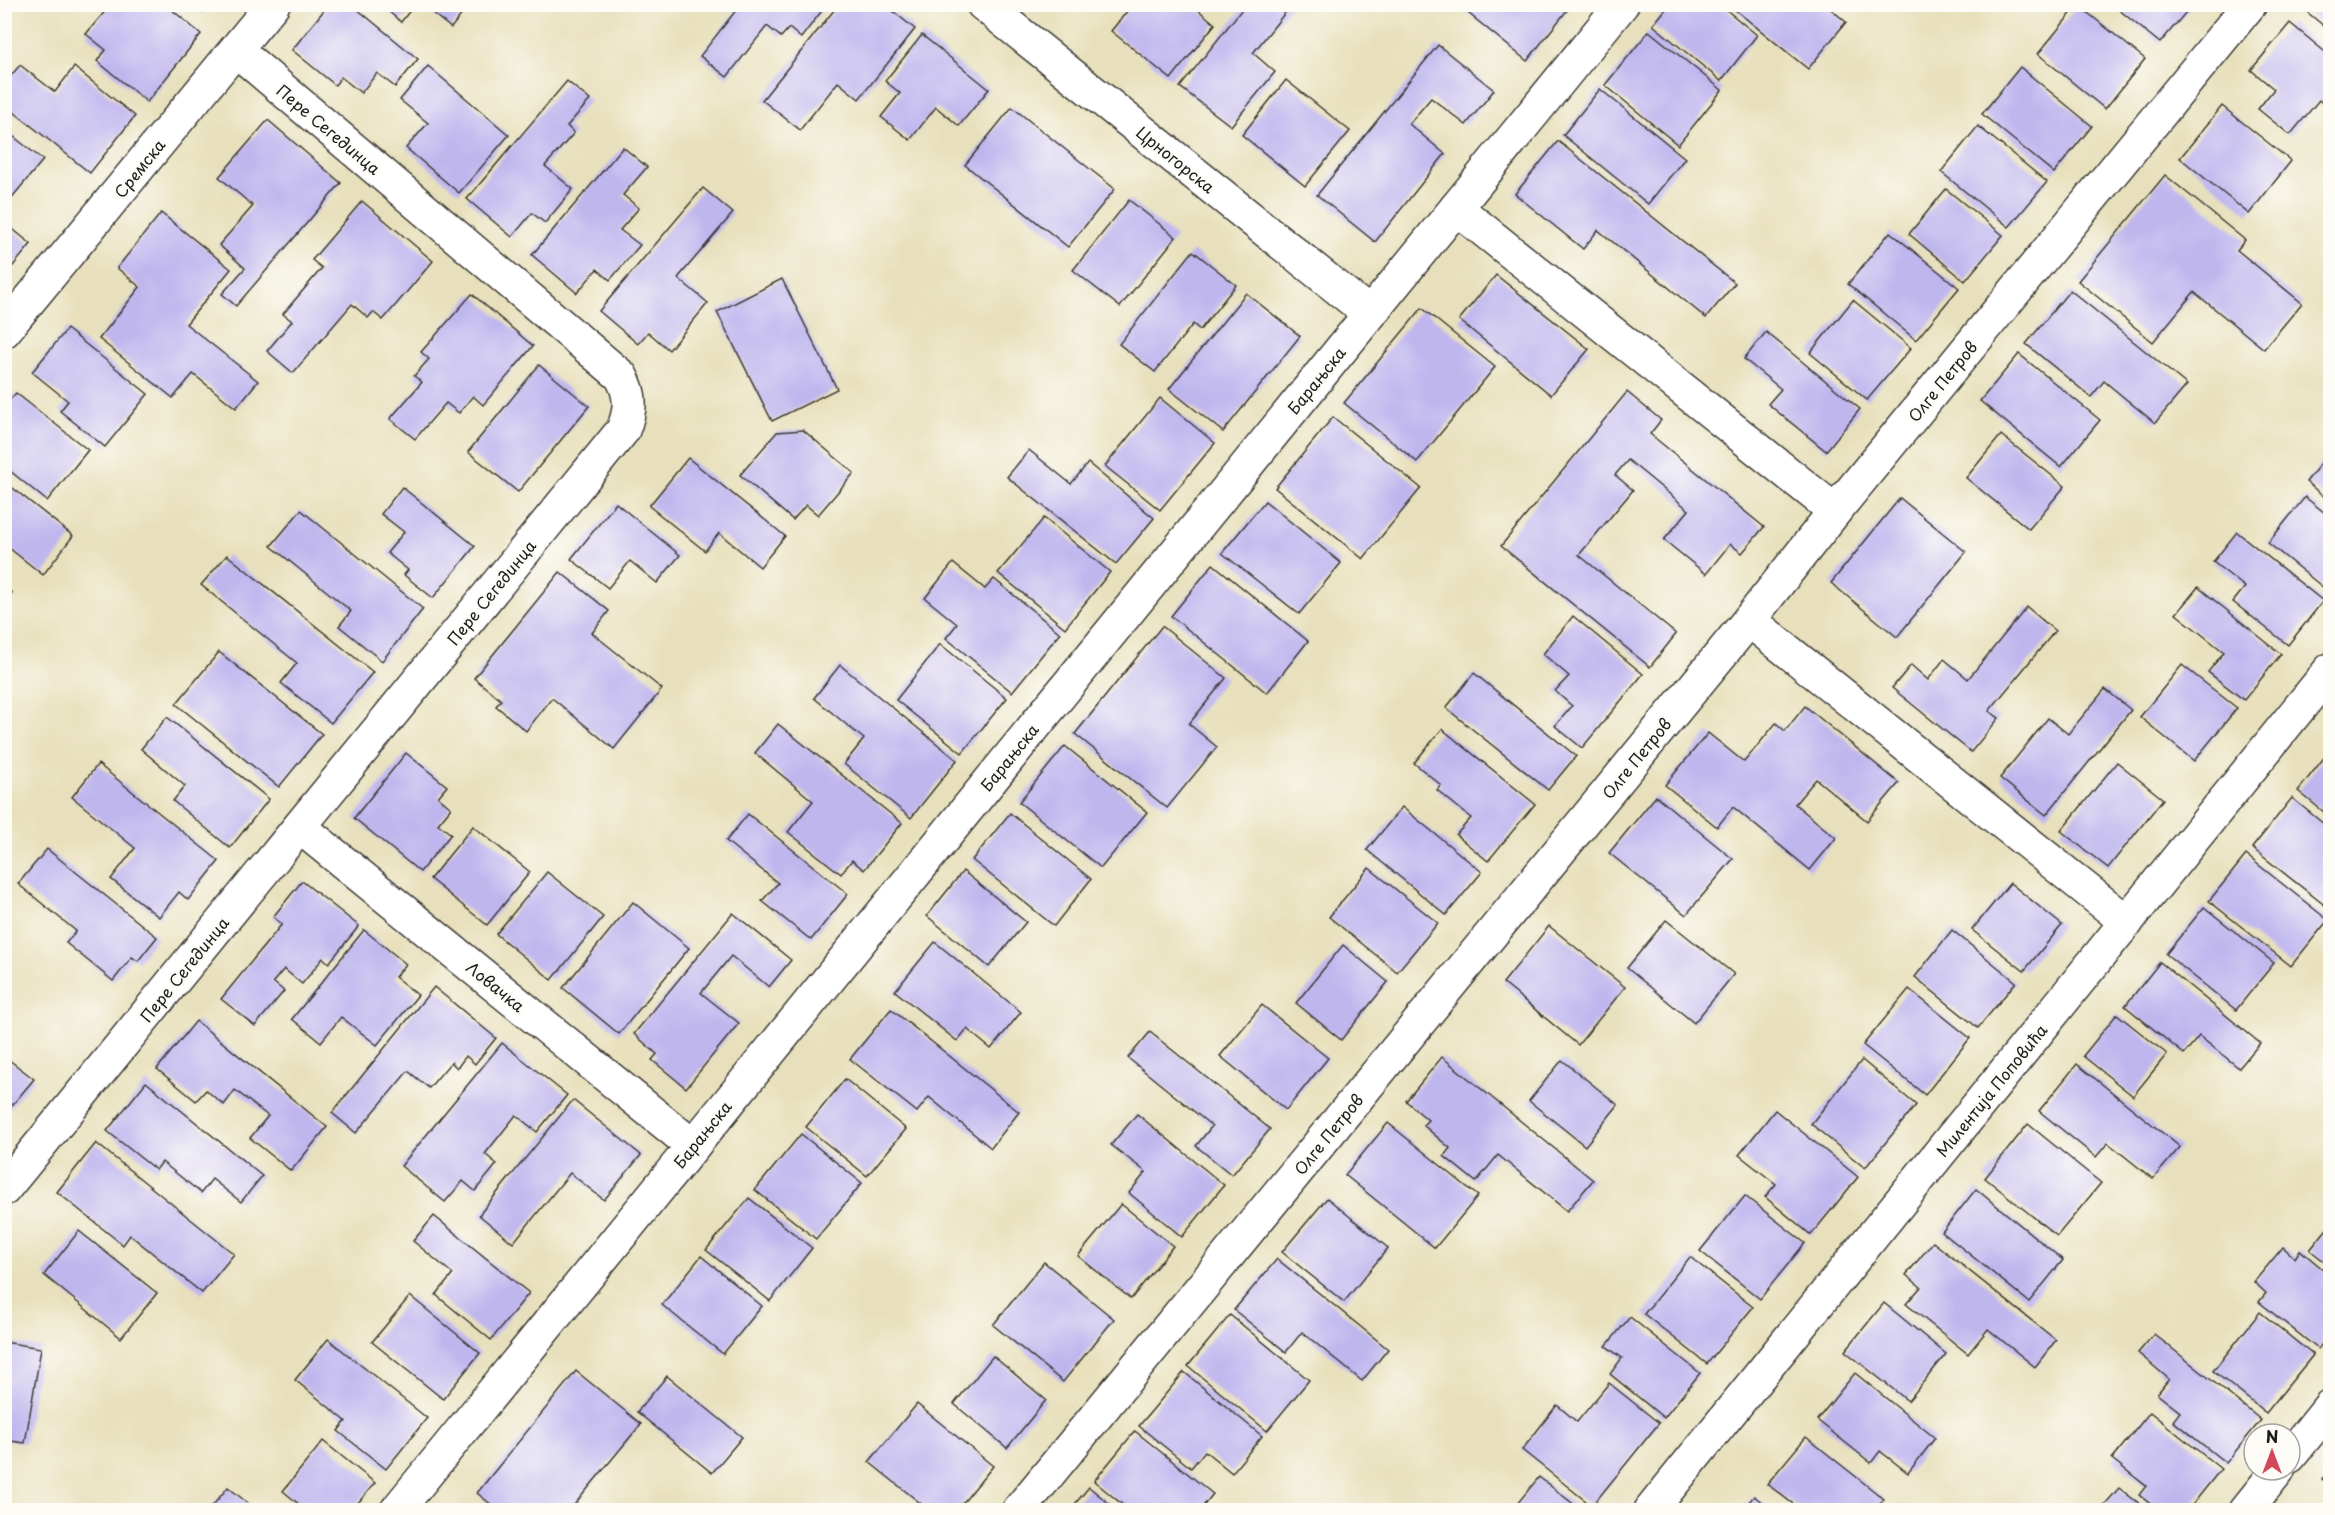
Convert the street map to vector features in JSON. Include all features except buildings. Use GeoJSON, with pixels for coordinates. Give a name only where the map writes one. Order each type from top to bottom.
{"type":"FeatureCollection","features":[{"type":"Feature","properties":{"kind":"street","name":"Сремска"},"geometry":{"type":"LineString","coordinates":[[4,331],[273,4]]}},
{"type":"Feature","properties":{"kind":"street","name":"Црногорска"},"geometry":{"type":"LineString","coordinates":[[983,4],[1370,314]]}},
{"type":"Feature","properties":{"kind":"street","name":"Барањска"},"geometry":{"type":"LineString","coordinates":[[397,1510],[1622,4]]}},
{"type":"Feature","properties":{"kind":"street","name":"Олге Петров"},"geometry":{"type":"LineString","coordinates":[[1019,1510],[1749,620],[1835,511],[2250,4]]}},
{"type":"Feature","properties":{"kind":"street","name":"Пере Сегединца"},"geometry":{"type":"LineString","coordinates":[[4,1189],[622,430],[628,416],[630,400],[627,386],[621,376],[236,50]]}},
{"type":"Feature","properties":{"kind":"street"},"geometry":{"type":"LineString","coordinates":[[1455,208],[1835,511]]}},
{"type":"Feature","properties":{"kind":"street"},"geometry":{"type":"LineString","coordinates":[[1749,620],[2127,922]]}},
{"type":"Feature","properties":{"kind":"street","name":"Милентија Поповића"},"geometry":{"type":"LineString","coordinates":[[1651,1510],[2331,670]]}},
{"type":"Feature","properties":{"kind":"street","name":"Ловачка"},"geometry":{"type":"LineString","coordinates":[[300,827],[693,1146]]}},
{"type":"Feature","properties":{"kind":"street"},"geometry":{"type":"LineString","coordinates":[[2302,1441],[2331,1406]]}},
{"type":"Feature","properties":{"kind":"street"},"geometry":{"type":"LineString","coordinates":[[2246,1510],[2268,1482]]}}]}
